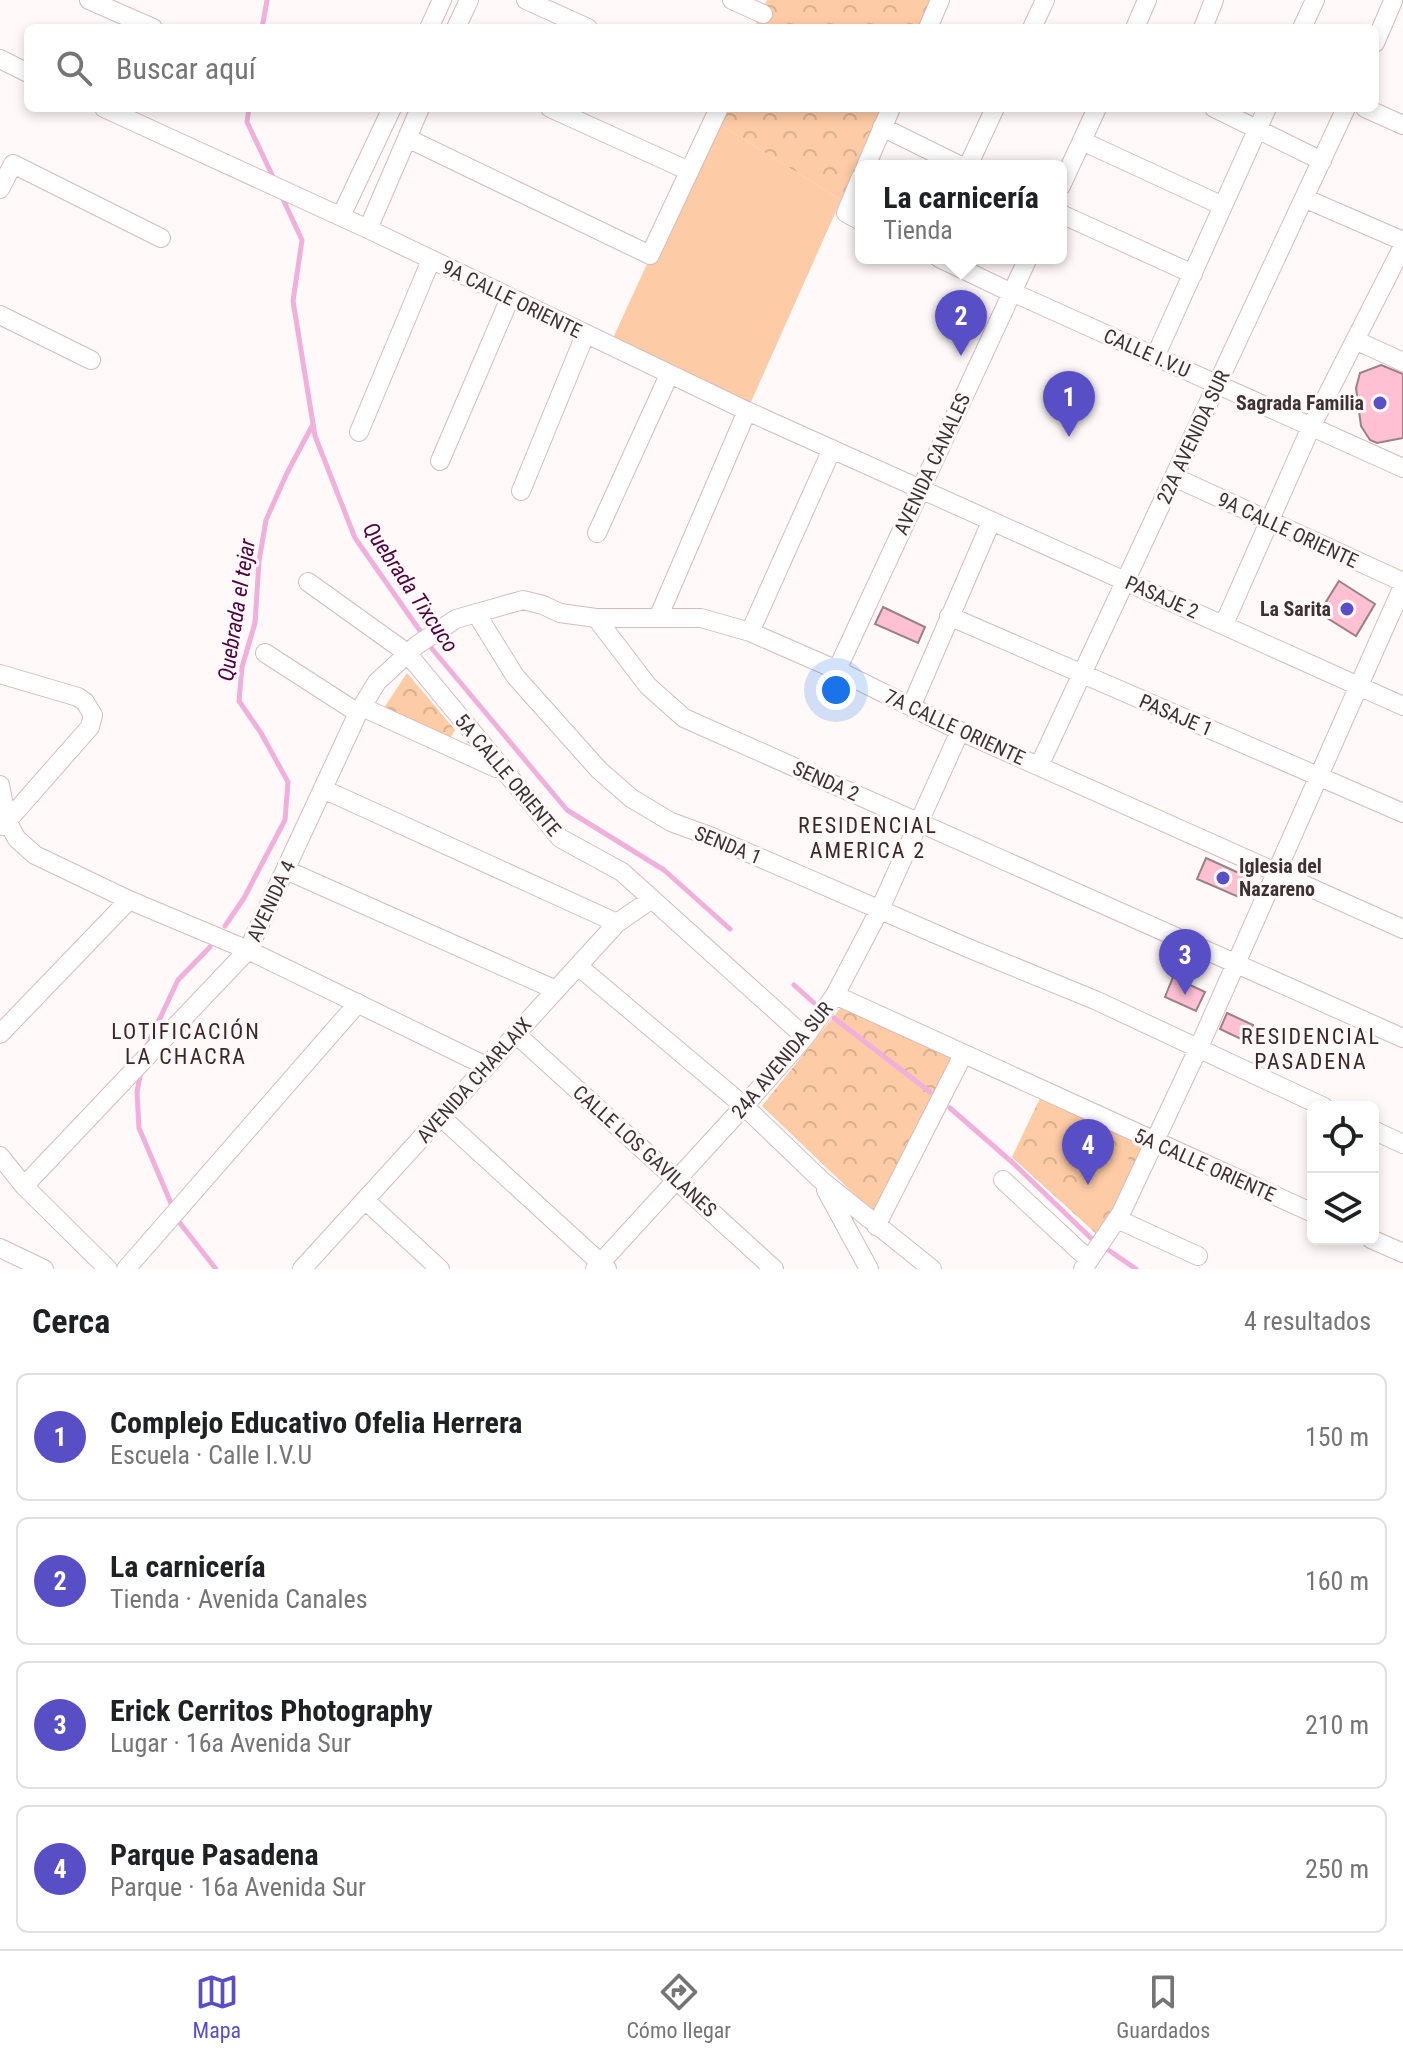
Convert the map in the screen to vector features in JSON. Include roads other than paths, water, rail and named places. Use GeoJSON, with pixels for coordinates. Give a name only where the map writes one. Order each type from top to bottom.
{"type":"FeatureCollection","features":[{"type":"Feature","properties":{"kind":"street"},"geometry":{"type":"LineString","coordinates":[[89,0],[144,24]]}},
{"type":"Feature","properties":{"kind":"street"},"geometry":{"type":"LineString","coordinates":[[434,24],[442,0]]}},
{"type":"Feature","properties":{"kind":"street"},"geometry":{"type":"LineString","coordinates":[[458,24],[469,0]]}},
{"type":"Feature","properties":{"kind":"street"},"geometry":{"type":"LineString","coordinates":[[526,0],[579,24]]}},
{"type":"Feature","properties":{"kind":"street"},"geometry":{"type":"LineString","coordinates":[[732,0],[763,14]]}},
{"type":"Feature","properties":{"kind":"street"},"geometry":{"type":"LineString","coordinates":[[930,24],[940,0]]}},
{"type":"Feature","properties":{"kind":"street"},"geometry":{"type":"LineString","coordinates":[[1034,24],[1045,0]]}},
{"type":"Feature","properties":{"kind":"street"},"geometry":{"type":"LineString","coordinates":[[1205,24],[1214,0]]}},
{"type":"Feature","properties":{"kind":"street"},"geometry":{"type":"LineString","coordinates":[[1304,24],[1315,0]]}},
{"type":"Feature","properties":{"kind":"street"},"geometry":{"type":"LineString","coordinates":[[1379,33],[1393,0],[1403,5]]}},
{"type":"Feature","properties":{"kind":"street"},"geometry":{"type":"LineString","coordinates":[[1136,24],[1141,2]]}},
{"type":"Feature","properties":{"kind":"street"},"geometry":{"type":"LineString","coordinates":[[0,59],[24,71]]}},
{"type":"Feature","properties":{"kind":"street","name":"9A CALLE ORIENTE"},"geometry":{"type":"LineString","coordinates":[[113,112],[341,216],[669,375],[921,489]]}},
{"type":"Feature","properties":{"kind":"street"},"geometry":{"type":"LineString","coordinates":[[341,216],[390,112]]}},
{"type":"Feature","properties":{"kind":"street"},"geometry":{"type":"LineString","coordinates":[[368,229],[418,112]]}},
{"type":"Feature","properties":{"kind":"street"},"geometry":{"type":"LineString","coordinates":[[559,112],[689,171]]}},
{"type":"Feature","properties":{"kind":"street"},"geometry":{"type":"LineString","coordinates":[[407,138],[650,255],[717,112]]}},
{"type":"Feature","properties":{"kind":"street"},"geometry":{"type":"LineString","coordinates":[[868,160],[889,112]]}},
{"type":"Feature","properties":{"kind":"street"},"geometry":{"type":"LineString","coordinates":[[971,160],[993,112]]}},
{"type":"Feature","properties":{"kind":"street"},"geometry":{"type":"LineString","coordinates":[[1067,173],[1095,112]]}},
{"type":"Feature","properties":{"kind":"street"},"geometry":{"type":"LineString","coordinates":[[1213,112],[1322,161]]}},
{"type":"Feature","properties":{"kind":"street"},"geometry":{"type":"LineString","coordinates":[[1221,112],[1257,131]]}},
{"type":"Feature","properties":{"kind":"street"},"geometry":{"type":"LineString","coordinates":[[1155,357],[1265,112]]}},
{"type":"Feature","properties":{"kind":"street","name":"22A AVENIDA SUR"},"geometry":{"type":"LineString","coordinates":[[1039,766],[1344,112]]}},
{"type":"Feature","properties":{"kind":"street"},"geometry":{"type":"LineString","coordinates":[[1374,112],[1403,125]]}},
{"type":"Feature","properties":{"kind":"street"},"geometry":{"type":"LineString","coordinates":[[882,127],[949,160]]}},
{"type":"Feature","properties":{"kind":"street"},"geometry":{"type":"LineString","coordinates":[[1082,141],[1223,206]]}},
{"type":"Feature","properties":{"kind":"street"},"geometry":{"type":"LineString","coordinates":[[0,189],[13,164],[161,238]]}},
{"type":"Feature","properties":{"kind":"street"},"geometry":{"type":"LineString","coordinates":[[1224,624],[1311,427],[1403,244],[1304,198]]}},
{"type":"Feature","properties":{"kind":"street"},"geometry":{"type":"LineString","coordinates":[[1067,217],[1193,274]]}},
{"type":"Feature","properties":{"kind":"street"},"geometry":{"type":"LineString","coordinates":[[359,432],[431,260]]}},
{"type":"Feature","properties":{"kind":"street","name":"CALLE I.V.U"},"geometry":{"type":"LineString","coordinates":[[952,264],[1403,468]]}},
{"type":"Feature","properties":{"kind":"street","name":"AVENIDA CANALES"},"geometry":{"type":"LineString","coordinates":[[837,670],[921,489],[1017,295],[1026,264]]}},
{"type":"Feature","properties":{"kind":"street"},"geometry":{"type":"LineString","coordinates":[[440,461],[510,298]]}},
{"type":"Feature","properties":{"kind":"street"},"geometry":{"type":"LineString","coordinates":[[0,315],[91,360]]}},
{"type":"Feature","properties":{"kind":"street"},"geometry":{"type":"LineString","coordinates":[[521,491],[585,335]]}},
{"type":"Feature","properties":{"kind":"street"},"geometry":{"type":"LineString","coordinates":[[1355,340],[1403,362]]}},
{"type":"Feature","properties":{"kind":"street"},"geometry":{"type":"LineString","coordinates":[[597,533],[669,375]]}},
{"type":"Feature","properties":{"kind":"street"},"geometry":{"type":"LineString","coordinates":[[658,618],[747,411]]}},
{"type":"Feature","properties":{"kind":"street"},"geometry":{"type":"LineString","coordinates":[[750,632],[832,449]]}},
{"type":"Feature","properties":{"kind":"street","name":"9A CALLE ORIENTE"},"geometry":{"type":"LineString","coordinates":[[1174,477],[1403,584]]}},
{"type":"Feature","properties":{"kind":"street","name":"PASAJE 2"},"geometry":{"type":"LineString","coordinates":[[921,489],[1403,706]]}},
{"type":"Feature","properties":{"kind":"street"},"geometry":{"type":"LineString","coordinates":[[911,707],[991,522]]}},
{"type":"Feature","properties":{"kind":"street","name":"5A CALLE ORIENTE"},"geometry":{"type":"LineString","coordinates":[[308,582],[419,644],[502,771],[560,838],[622,872],[805,1037]]}},
{"type":"Feature","properties":{"kind":"street"},"geometry":{"type":"LineString","coordinates":[[1003,1180],[1090,1260],[1117,1219],[1199,1047],[1403,584]]}},
{"type":"Feature","properties":{"kind":"street","name":"7A CALLE ORIENTE"},"geometry":{"type":"LineString","coordinates":[[419,644],[456,619],[523,600],[560,613],[596,618],[701,618],[750,632],[837,670],[960,731],[1403,929]]}},
{"type":"Feature","properties":{"kind":"street","name":"SENDA 1"},"geometry":{"type":"LineString","coordinates":[[476,613],[515,676],[599,770],[631,798],[671,822],[1095,1000],[1312,1101]]}},
{"type":"Feature","properties":{"kind":"street","name":"PASAJE 1"},"geometry":{"type":"LineString","coordinates":[[949,616],[1403,813]]}},
{"type":"Feature","properties":{"kind":"street","name":"SENDA 2"},"geometry":{"type":"LineString","coordinates":[[596,618],[648,686],[684,718],[1396,1034]]}},
{"type":"Feature","properties":{"kind":"street","name":"AVENIDA 4"},"geometry":{"type":"LineString","coordinates":[[24,1186],[248,950],[360,710],[377,682],[419,644]]}},
{"type":"Feature","properties":{"kind":"street"},"geometry":{"type":"LineString","coordinates":[[265,653],[360,710],[502,771]]}},
{"type":"Feature","properties":{"kind":"street"},"geometry":{"type":"LineString","coordinates":[[0,674],[78,697],[93,715],[90,727],[4,825]]}},
{"type":"Feature","properties":{"kind":"street","name":"24A AVENIDA SUR"},"geometry":{"type":"LineString","coordinates":[[601,1267],[805,1037],[835,995],[880,909],[960,731]]}},
{"type":"Feature","properties":{"kind":"street"},"geometry":{"type":"LineString","coordinates":[[0,785],[4,825],[35,855],[129,900],[248,950],[486,1066]]}},
{"type":"Feature","properties":{"kind":"street"},"geometry":{"type":"LineString","coordinates":[[323,789],[617,923]]}},
{"type":"Feature","properties":{"kind":"street"},"geometry":{"type":"LineString","coordinates":[[288,864],[556,990]]}},
{"type":"Feature","properties":{"kind":"street","name":"AVENIDA CHARLAIX"},"geometry":{"type":"LineString","coordinates":[[302,1269],[617,923],[652,899]]}},
{"type":"Feature","properties":{"kind":"street"},"geometry":{"type":"LineString","coordinates":[[0,1034],[129,900]]}},
{"type":"Feature","properties":{"kind":"street"},"geometry":{"type":"LineString","coordinates":[[578,966],[744,1106],[821,1180],[932,1269]]}},
{"type":"Feature","properties":{"kind":"street","name":"5A CALLE ORIENTE"},"geometry":{"type":"LineString","coordinates":[[835,995],[1307,1210]]}},
{"type":"Feature","properties":{"kind":"street"},"geometry":{"type":"LineString","coordinates":[[126,1269],[358,1003]]}},
{"type":"Feature","properties":{"kind":"street","name":"CALLE LOS GAVILANES"},"geometry":{"type":"LineString","coordinates":[[516,1034],[774,1269]]}},
{"type":"Feature","properties":{"kind":"street"},"geometry":{"type":"LineString","coordinates":[[876,1226],[963,1055]]}},
{"type":"Feature","properties":{"kind":"street"},"geometry":{"type":"LineString","coordinates":[[441,1117],[601,1267]]}},
{"type":"Feature","properties":{"kind":"street"},"geometry":{"type":"LineString","coordinates":[[1379,1133],[1403,1144]]}},
{"type":"Feature","properties":{"kind":"street"},"geometry":{"type":"LineString","coordinates":[[0,1156],[24,1186],[108,1269]]}},
{"type":"Feature","properties":{"kind":"street"},"geometry":{"type":"LineString","coordinates":[[821,1180],[869,1269]]}},
{"type":"Feature","properties":{"kind":"street"},"geometry":{"type":"LineString","coordinates":[[365,1200],[440,1269]]}},
{"type":"Feature","properties":{"kind":"street"},"geometry":{"type":"LineString","coordinates":[[1117,1219],[1198,1256]]}},
{"type":"Feature","properties":{"kind":"street"},"geometry":{"type":"LineString","coordinates":[[1379,1242],[1403,1253]]}},
{"type":"Feature","properties":{"kind":"street"},"geometry":{"type":"LineString","coordinates":[[0,1248],[44,1269]]}},
{"type":"Feature","properties":{"kind":"waterway","name":"Quebrada Tixcuco"},"geometry":{"type":"LineString","coordinates":[[263,24],[267,0]]}},
{"type":"Feature","properties":{"kind":"waterway","name":"Quebrada Tixcuco"},"geometry":{"type":"LineString","coordinates":[[248,112],[247,122],[275,181]]}},
{"type":"Feature","properties":{"kind":"waterway","name":"Quebrada Tixcuco"},"geometry":{"type":"LineString","coordinates":[[282,197],[302,240],[293,301],[315,436],[355,538],[423,635]]}},
{"type":"Feature","properties":{"kind":"waterway","name":"Quebrada el tejar"},"geometry":{"type":"LineString","coordinates":[[225,926],[244,898],[285,820],[288,782],[239,701],[242,667],[255,623],[259,561],[266,520],[312,426]]}},
{"type":"Feature","properties":{"kind":"waterway","name":"Quebrada Tixcuco"},"geometry":{"type":"LineString","coordinates":[[428,644],[567,810],[664,870],[730,929]]}},
{"type":"Feature","properties":{"kind":"waterway","name":"Quebrada el tejar"},"geometry":{"type":"LineString","coordinates":[[145,1050],[178,980],[210,947]]}},
{"type":"Feature","properties":{"kind":"waterway","name":"Quebrada Tixcuco"},"geometry":{"type":"LineString","coordinates":[[794,985],[814,1003]]}},
{"type":"Feature","properties":{"kind":"waterway","name":"Quebrada Tixcuco"},"geometry":{"type":"LineString","coordinates":[[834,1018],[930,1092]]}},
{"type":"Feature","properties":{"kind":"waterway","name":"Quebrada el tejar"},"geometry":{"type":"LineString","coordinates":[[141,1071],[137,1092],[139,1128],[179,1222],[216,1269]]}},
{"type":"Feature","properties":{"kind":"waterway","name":"Quebrada Tixcuco"},"geometry":{"type":"LineString","coordinates":[[950,1108],[1095,1242]]}},
{"type":"Feature","properties":{"kind":"waterway","name":"Quebrada Tixcuco"},"geometry":{"type":"LineString","coordinates":[[1104,1247],[1136,1269]]}},
{"type":"Feature","properties":{"kind":"place","name":"La carnicería"},"geometry":{"type":"Point","coordinates":[961,356]}},
{"type":"Feature","properties":{"kind":"place","name":"Sagrada Familia"},"geometry":{"type":"Point","coordinates":[1380,403]}},
{"type":"Feature","properties":{"kind":"place","name":"Complejo Educativo Ofelia Herrera"},"geometry":{"type":"Point","coordinates":[1069,437]}},
{"type":"Feature","properties":{"kind":"place","name":"La Sarita"},"geometry":{"type":"Point","coordinates":[1347,609]}},
{"type":"Feature","properties":{"kind":"place","name":"Iglesia del Nazareno"},"geometry":{"type":"Point","coordinates":[1223,878]}},
{"type":"Feature","properties":{"kind":"place","name":"Erick Cerritos Photography"},"geometry":{"type":"Point","coordinates":[1185,995]}},
{"type":"Feature","properties":{"kind":"place","name":"Parque Pasadena"},"geometry":{"type":"Point","coordinates":[1088,1185]}},
{"type":"Feature","properties":{"kind":"district","name":"RESIDENCIAL AMERICA 2"},"geometry":{"type":"Point","coordinates":[868,838]}},
{"type":"Feature","properties":{"kind":"district","name":"LOTIFICACIÓN LA CHACRA"},"geometry":{"type":"Point","coordinates":[186,1044]}},
{"type":"Feature","properties":{"kind":"district","name":"RESIDENCIAL PASADENA"},"geometry":{"type":"Point","coordinates":[1311,1048]}}]}
